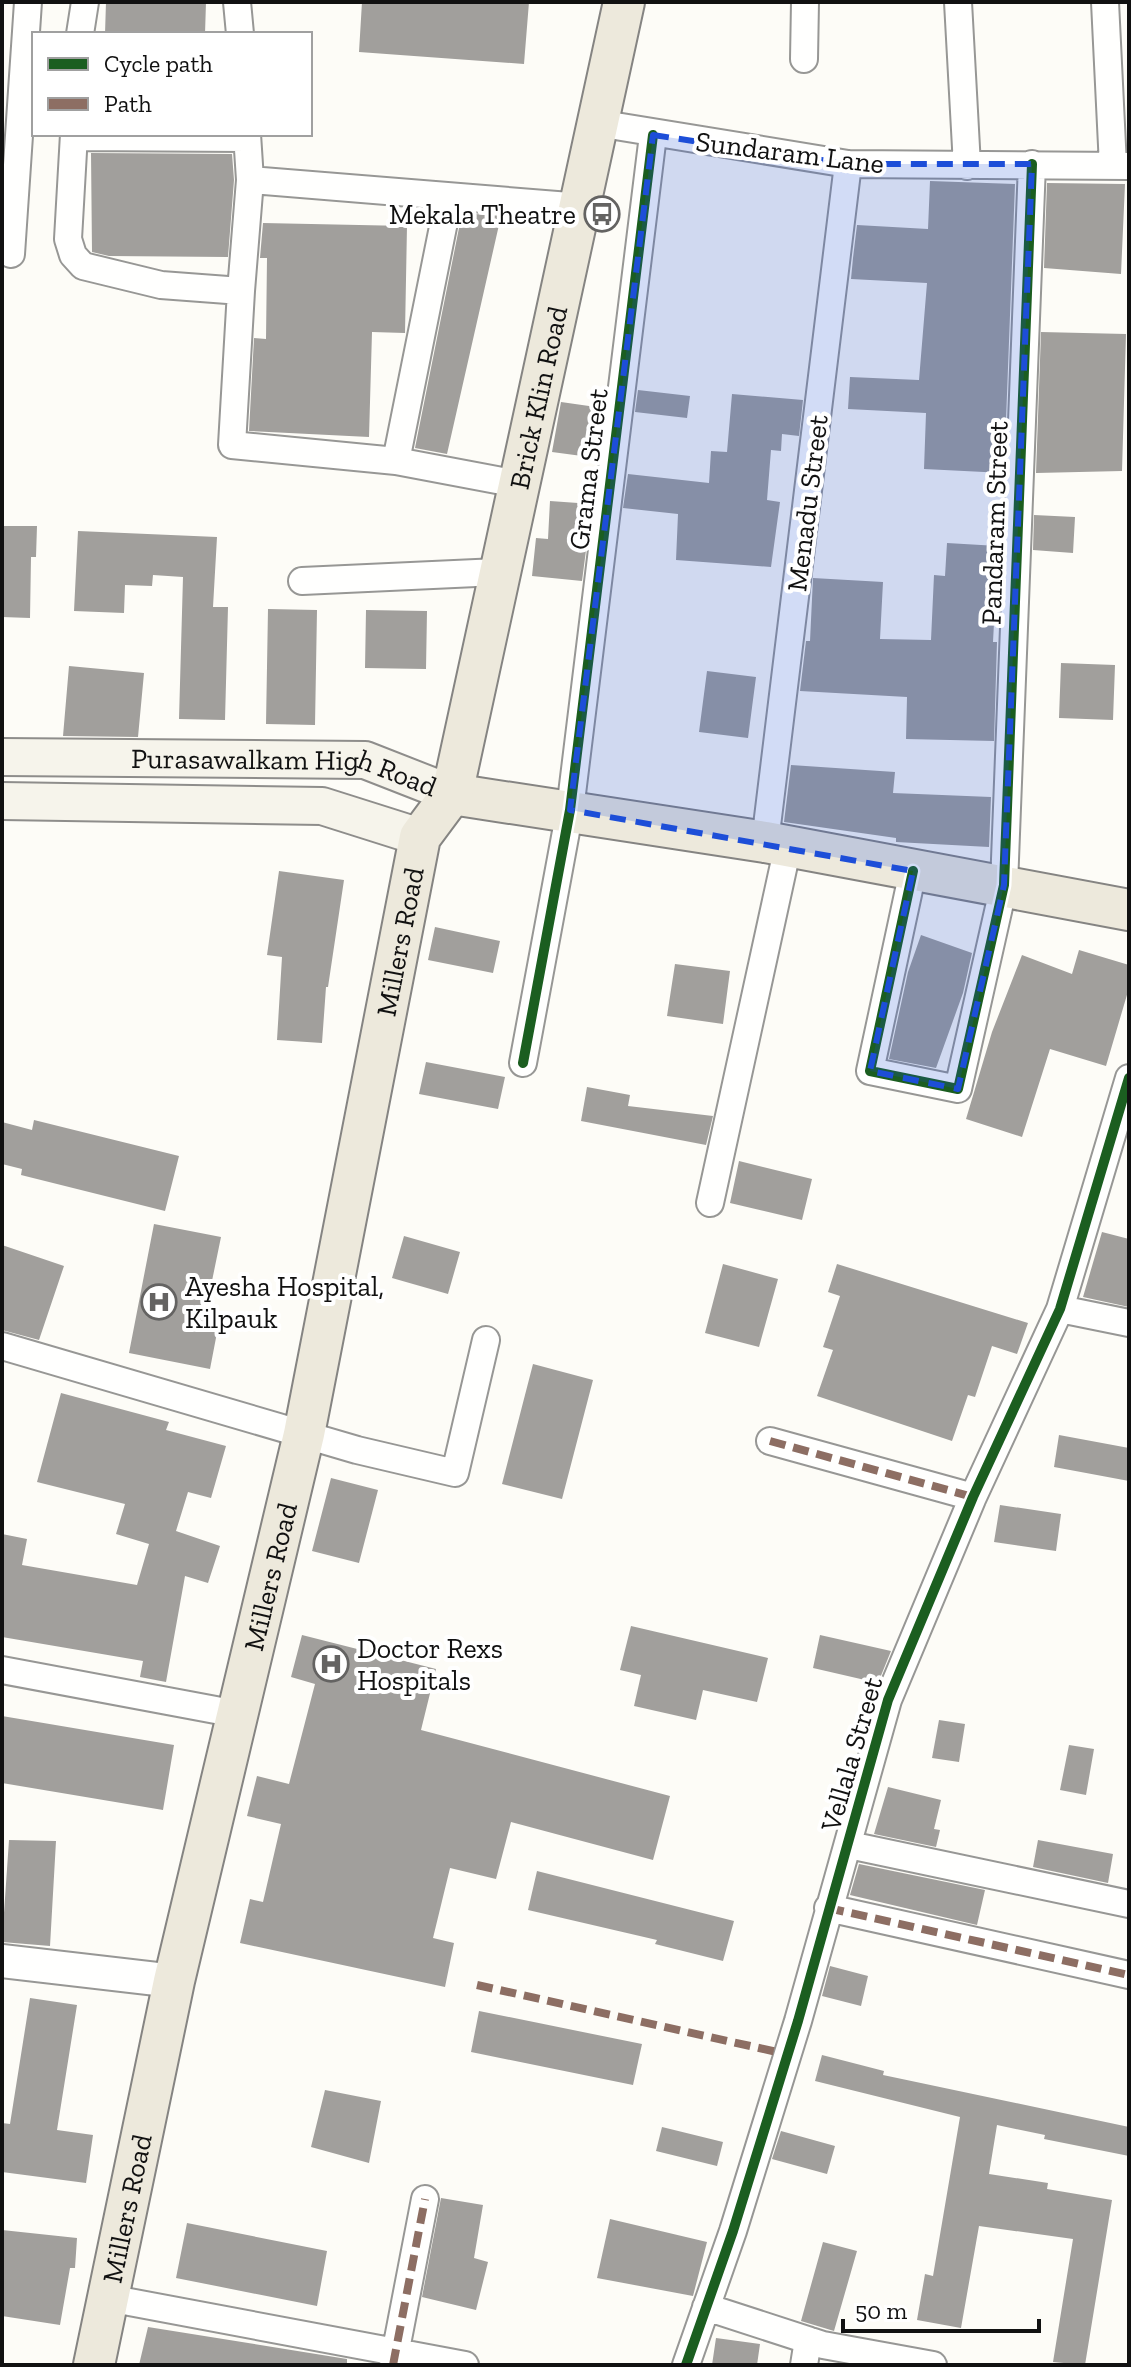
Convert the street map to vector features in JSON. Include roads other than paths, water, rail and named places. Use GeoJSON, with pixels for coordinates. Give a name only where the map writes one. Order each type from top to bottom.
{"type":"FeatureCollection","features":[{"type":"Feature","properties":{"kind":"main road","name":"Brick Klin Road"},"geometry":{"type":"LineString","coordinates":[[452,794],[498,572],[582,207],[624,2]]}},
{"type":"Feature","properties":{"kind":"main road","name":"Purasawalkam High Road"},"geometry":{"type":"LineString","coordinates":[[2,757],[365,760],[452,794],[777,844],[1129,910]]}},
{"type":"Feature","properties":{"kind":"main road","name":"Millers Road"},"geometry":{"type":"LineString","coordinates":[[94,2365],[174,1981],[304,1434],[420,837],[452,794]]}},
{"type":"Feature","properties":{"kind":"main road","name":"Purasawalkam High Road"},"geometry":{"type":"LineString","coordinates":[[2,801],[322,806],[420,837]]}},
{"type":"Feature","properties":{"kind":"street"},"geometry":{"type":"LineString","coordinates":[[11,254],[28,2]]}},
{"type":"Feature","properties":{"kind":"street"},"geometry":{"type":"LineString","coordinates":[[80,32],[85,2]]}},
{"type":"Feature","properties":{"kind":"street"},"geometry":{"type":"LineString","coordinates":[[237,2],[240,32]]}},
{"type":"Feature","properties":{"kind":"street"},"geometry":{"type":"LineString","coordinates":[[804,59],[805,2]]}},
{"type":"Feature","properties":{"kind":"street"},"geometry":{"type":"LineString","coordinates":[[958,2],[967,166]]}},
{"type":"Feature","properties":{"kind":"street"},"geometry":{"type":"LineString","coordinates":[[1105,2],[1121,166]]}},
{"type":"Feature","properties":{"kind":"street","name":"Sundaram Lane"},"geometry":{"type":"LineString","coordinates":[[597,123],[653,135],[848,164],[1121,166]]}},
{"type":"Feature","properties":{"kind":"street","name":"Grama Street"},"geometry":{"type":"LineString","coordinates":[[523,1063],[570,810],[653,135]]}},
{"type":"Feature","properties":{"kind":"street"},"geometry":{"type":"LineString","coordinates":[[241,291],[161,285],[83,266],[73,255],[68,239],[74,136],[247,136],[250,180],[232,445],[396,461],[518,484]]}},
{"type":"Feature","properties":{"kind":"street","name":"Menadu Street"},"geometry":{"type":"LineString","coordinates":[[710,1203],[777,844],[848,164]]}},
{"type":"Feature","properties":{"kind":"street","name":"Pandaram Street"},"geometry":{"type":"LineString","coordinates":[[913,871],[870,1071],[958,1089],[1004,885],[1032,164]]}},
{"type":"Feature","properties":{"kind":"street"},"geometry":{"type":"LineString","coordinates":[[250,180],[582,207]]}},
{"type":"Feature","properties":{"kind":"street"},"geometry":{"type":"LineString","coordinates":[[396,461],[449,197]]}},
{"type":"Feature","properties":{"kind":"street"},"geometry":{"type":"LineString","coordinates":[[302,581],[498,572]]}},
{"type":"Feature","properties":{"kind":"street","name":"Vellala Street"},"geometry":{"type":"LineString","coordinates":[[686,2365],[798,2021],[888,1700],[973,1497],[1060,1309],[1129,1078]]}},
{"type":"Feature","properties":{"kind":"street"},"geometry":{"type":"LineString","coordinates":[[1060,1309],[1129,1323]]}},
{"type":"Feature","properties":{"kind":"street"},"geometry":{"type":"LineString","coordinates":[[2,1346],[304,1434],[455,1473],[486,1340]]}},
{"type":"Feature","properties":{"kind":"street"},"geometry":{"type":"LineString","coordinates":[[770,1441],[973,1497]]}},
{"type":"Feature","properties":{"kind":"street"},"geometry":{"type":"LineString","coordinates":[[2,1670],[237,1714]]}},
{"type":"Feature","properties":{"kind":"street"},"geometry":{"type":"LineString","coordinates":[[849,1845],[1129,1904]]}},
{"type":"Feature","properties":{"kind":"street"},"geometry":{"type":"LineString","coordinates":[[828,1908],[1129,1975]]}},
{"type":"Feature","properties":{"kind":"street"},"geometry":{"type":"LineString","coordinates":[[2,1961],[174,1981]]}},
{"type":"Feature","properties":{"kind":"street"},"geometry":{"type":"LineString","coordinates":[[394,2358],[425,2199]]}},
{"type":"Feature","properties":{"kind":"street"},"geometry":{"type":"LineString","coordinates":[[108,2298],[394,2358],[465,2365]]}},
{"type":"Feature","properties":{"kind":"street"},"geometry":{"type":"LineString","coordinates":[[706,2307],[806,2352],[933,2365]]}},
{"type":"Feature","properties":{"kind":"place","name":"Mekala Theatre"},"geometry":{"type":"Point","coordinates":[602,214]}},
{"type":"Feature","properties":{"kind":"place","name":"Ayesha Hospital, Kilpauk"},"geometry":{"type":"Point","coordinates":[159,1302]}},
{"type":"Feature","properties":{"kind":"place","name":"Doctor Rexs Hospitals"},"geometry":{"type":"Point","coordinates":[331,1664]}}]}
